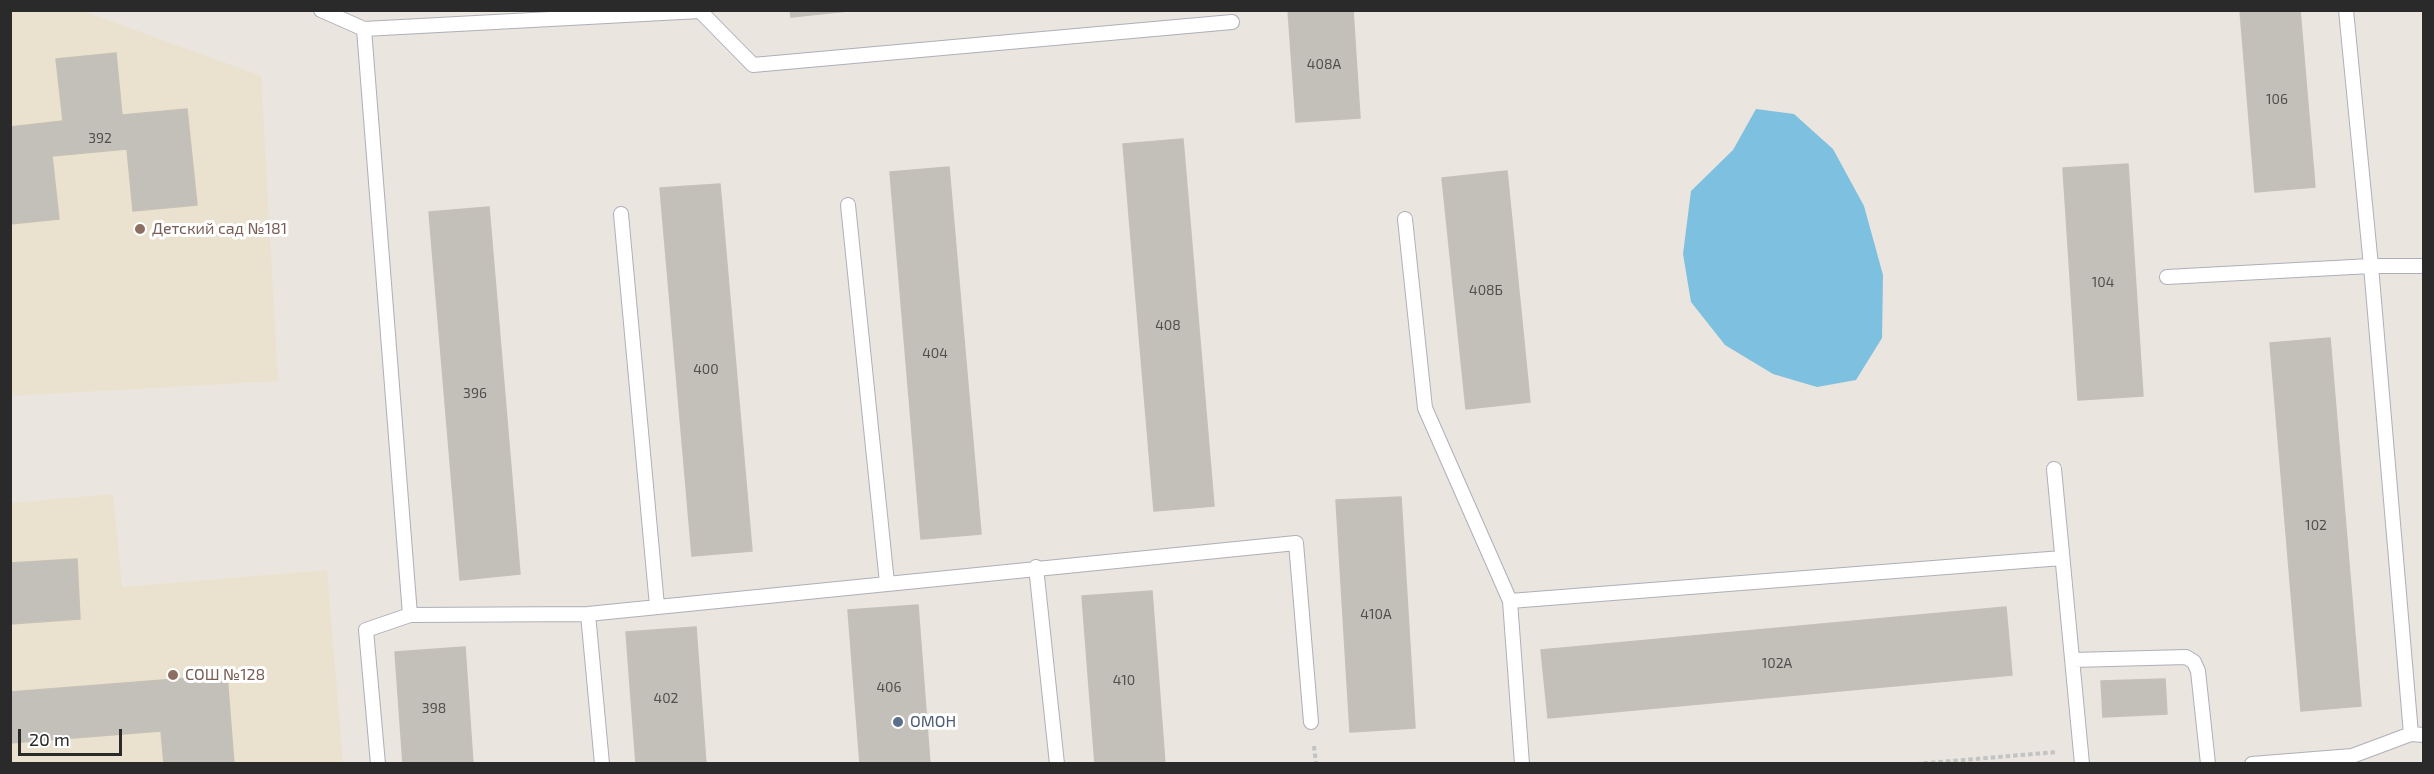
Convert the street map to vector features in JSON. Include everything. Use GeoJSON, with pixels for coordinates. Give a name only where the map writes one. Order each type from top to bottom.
{"type":"FeatureCollection","features":[{"type":"Feature","properties":{"kind":"lane"},"geometry":{"type":"LineString","coordinates":[[321,10],[364,29],[700,10],[753,64],[1232,22]]}},
{"type":"Feature","properties":{"kind":"lane"},"geometry":{"type":"LineString","coordinates":[[2260,763],[2352,756],[2417,734],[2346,10]]}},
{"type":"Feature","properties":{"kind":"lane"},"geometry":{"type":"LineString","coordinates":[[364,29],[410,615]]}},
{"type":"Feature","properties":{"kind":"lane"},"geometry":{"type":"LineString","coordinates":[[848,206],[888,583]]}},
{"type":"Feature","properties":{"kind":"lane"},"geometry":{"type":"LineString","coordinates":[[621,214],[657,606]]}},
{"type":"Feature","properties":{"kind":"lane"},"geometry":{"type":"LineString","coordinates":[[1405,219],[1425,408],[1510,601],[1522,764]]}},
{"type":"Feature","properties":{"kind":"lane"},"geometry":{"type":"LineString","coordinates":[[2167,277],[2371,266],[2424,266]]}},
{"type":"Feature","properties":{"kind":"lane"},"geometry":{"type":"LineString","coordinates":[[2054,469],[2082,757]]}},
{"type":"Feature","properties":{"kind":"lane"},"geometry":{"type":"LineString","coordinates":[[378,764],[366,630],[410,615],[588,614],[1035,567],[1296,543],[1311,722]]}},
{"type":"Feature","properties":{"kind":"lane"},"geometry":{"type":"LineString","coordinates":[[1510,601],[2062,558]]}},
{"type":"Feature","properties":{"kind":"lane"},"geometry":{"type":"LineString","coordinates":[[1035,567],[1057,764]]}},
{"type":"Feature","properties":{"kind":"lane"},"geometry":{"type":"LineString","coordinates":[[588,614],[602,764]]}},
{"type":"Feature","properties":{"kind":"lane"},"geometry":{"type":"LineString","coordinates":[[2073,660],[2187,657],[2194,662],[2198,671],[2208,764]]}},
{"type":"Feature","properties":{"kind":"path"},"geometry":{"type":"LineString","coordinates":[[1916,764],[2082,757]]}},
{"type":"Feature","properties":{"kind":"shaded area","name":"Детский сад №181"},"geometry":{"type":"Polygon","coordinates":[[[11,11],[83,11],[261,76],[278,381],[11,396],[11,11]]]}},
{"type":"Feature","properties":{"kind":"shaded area","name":"СОШ №128"},"geometry":{"type":"Polygon","coordinates":[[[113,494],[122,587],[327,570],[343,763],[11,764],[11,503],[113,494]]]}},
{"type":"Feature","properties":{"kind":"water"},"geometry":{"type":"Polygon","coordinates":[[[1756,109],[1794,114],[1833,149],[1864,206],[1883,275],[1882,338],[1856,380],[1817,387],[1773,374],[1725,345],[1691,302],[1683,254],[1691,191],[1733,150],[1756,109]]]}},
{"type":"Feature","properties":{"kind":"building"},"geometry":{"type":"Polygon","coordinates":[[[790,10],[858,10],[791,17],[790,10]]]}},
{"type":"Feature","properties":{"kind":"building"},"geometry":{"type":"Polygon","coordinates":[[[1288,10],[1353,10],[1360,118],[1296,122],[1288,10]]]}},
{"type":"Feature","properties":{"kind":"building"},"geometry":{"type":"Polygon","coordinates":[[[2240,10],[2300,10],[2315,187],[2255,192],[2240,10]]]}},
{"type":"Feature","properties":{"kind":"building"},"geometry":{"type":"Polygon","coordinates":[[[116,53],[122,115],[187,109],[197,205],[133,211],[127,149],[52,156],[59,219],[10,224],[10,127],[63,121],[56,59],[116,53]]]}},
{"type":"Feature","properties":{"kind":"building"},"geometry":{"type":"Polygon","coordinates":[[[1183,139],[1214,506],[1154,511],[1123,144],[1183,139]]]}},
{"type":"Feature","properties":{"kind":"building"},"geometry":{"type":"Polygon","coordinates":[[[2128,164],[2143,396],[2078,400],[2063,168],[2128,164]]]}},
{"type":"Feature","properties":{"kind":"building"},"geometry":{"type":"Polygon","coordinates":[[[949,167],[981,534],[921,539],[890,172],[949,167]]]}},
{"type":"Feature","properties":{"kind":"building"},"geometry":{"type":"Polygon","coordinates":[[[1507,171],[1530,402],[1466,409],[1442,178],[1507,171]]]}},
{"type":"Feature","properties":{"kind":"building"},"geometry":{"type":"Polygon","coordinates":[[[720,184],[752,551],[692,556],[660,188],[720,184]]]}},
{"type":"Feature","properties":{"kind":"building"},"geometry":{"type":"Polygon","coordinates":[[[489,207],[520,574],[460,580],[429,212],[489,207]]]}},
{"type":"Feature","properties":{"kind":"building"},"geometry":{"type":"Polygon","coordinates":[[[2330,338],[2361,706],[2301,711],[2270,343],[2330,338]]]}},
{"type":"Feature","properties":{"kind":"building"},"geometry":{"type":"Polygon","coordinates":[[[1401,497],[1415,728],[1350,732],[1336,500],[1401,497]]]}},
{"type":"Feature","properties":{"kind":"building"},"geometry":{"type":"Polygon","coordinates":[[[77,559],[80,619],[10,624],[10,563],[77,559]]]}},
{"type":"Feature","properties":{"kind":"building"},"geometry":{"type":"Polygon","coordinates":[[[1152,591],[1165,764],[1095,764],[1082,596],[1152,591]]]}},
{"type":"Feature","properties":{"kind":"building"},"geometry":{"type":"Polygon","coordinates":[[[918,605],[930,764],[860,764],[848,610],[918,605]]]}},
{"type":"Feature","properties":{"kind":"building"},"geometry":{"type":"Polygon","coordinates":[[[2006,607],[2012,675],[1548,718],[1541,650],[2006,607]]]}},
{"type":"Feature","properties":{"kind":"building"},"geometry":{"type":"Polygon","coordinates":[[[696,627],[706,764],[636,764],[626,632],[696,627]]]}},
{"type":"Feature","properties":{"kind":"building"},"geometry":{"type":"Polygon","coordinates":[[[465,647],[473,764],[403,764],[395,652],[465,647]]]}},
{"type":"Feature","properties":{"kind":"building"},"geometry":{"type":"Polygon","coordinates":[[[227,675],[234,764],[164,764],[161,731],[10,743],[10,692],[227,675]]]}},
{"type":"Feature","properties":{"kind":"building"},"geometry":{"type":"Polygon","coordinates":[[[2165,679],[2167,714],[2103,717],[2101,681],[2165,679]]]}},
{"type":"Feature","properties":{"kind":"place","name":"Детский сад №181"},"geometry":{"type":"Point","coordinates":[140,229]}},
{"type":"Feature","properties":{"kind":"place","name":"СОШ №128"},"geometry":{"type":"Point","coordinates":[173,675]}},
{"type":"Feature","properties":{"kind":"place","name":"ОМОН"},"geometry":{"type":"Point","coordinates":[898,722]}}]}
